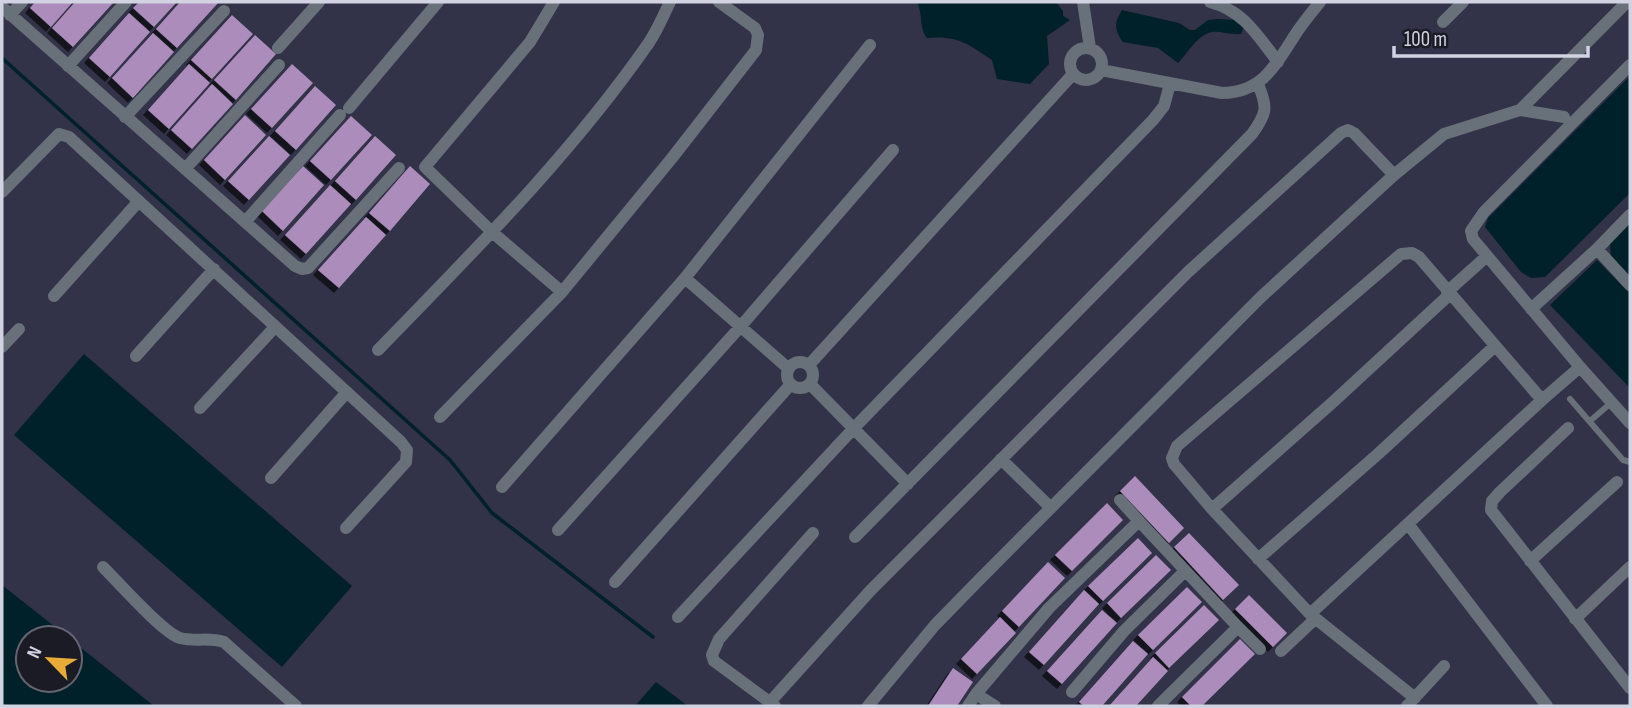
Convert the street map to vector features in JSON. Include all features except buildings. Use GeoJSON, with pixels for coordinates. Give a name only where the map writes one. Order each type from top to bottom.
{"type":"FeatureCollection","features":[{"type":"Feature","properties":{"kind":"street"},"geometry":{"type":"LineString","coordinates":[[22,2],[6,11],[295,266],[308,268],[399,168]]}},
{"type":"Feature","properties":{"kind":"street"},"geometry":{"type":"LineString","coordinates":[[68,66],[126,2]]}},
{"type":"Feature","properties":{"kind":"street"},"geometry":{"type":"LineString","coordinates":[[278,48],[319,2]]}},
{"type":"Feature","properties":{"kind":"street"},"geometry":{"type":"LineString","coordinates":[[245,222],[345,112],[438,2]]}},
{"type":"Feature","properties":{"kind":"street"},"geometry":{"type":"LineString","coordinates":[[554,2],[530,42],[425,167],[492,232],[562,292]]}},
{"type":"Feature","properties":{"kind":"street"},"geometry":{"type":"LineString","coordinates":[[378,350],[492,232],[583,129],[649,42],[670,2]]}},
{"type":"Feature","properties":{"kind":"street"},"geometry":{"type":"LineString","coordinates":[[440,418],[562,292],[756,50],[758,35],[755,28],[719,2]]}},
{"type":"Feature","properties":{"kind":"street"},"geometry":{"type":"LineString","coordinates":[[1083,2],[1090,48]]}},
{"type":"Feature","properties":{"kind":"street"},"geometry":{"type":"LineString","coordinates":[[1210,2],[1233,10],[1245,20],[1278,62]]}},
{"type":"Feature","properties":{"kind":"street"},"geometry":{"type":"LineString","coordinates":[[1101,70],[1222,93],[1236,93],[1258,84],[1278,62],[1295,34],[1320,2]]}},
{"type":"Feature","properties":{"kind":"street"},"geometry":{"type":"LineString","coordinates":[[1443,22],[1463,2]]}},
{"type":"Feature","properties":{"kind":"street"},"geometry":{"type":"LineString","coordinates":[[1520,110],[1627,2]]}},
{"type":"Feature","properties":{"kind":"street"},"geometry":{"type":"LineString","coordinates":[[125,117],[224,11]]}},
{"type":"Feature","properties":{"kind":"street"},"geometry":{"type":"LineString","coordinates":[[502,487],[685,278],[870,45]]}},
{"type":"Feature","properties":{"kind":"street"},"geometry":{"type":"LineString","coordinates":[[1090,48],[1102,59],[1101,70],[1094,78],[1077,78],[1070,63],[1074,53],[1090,48]]}},
{"type":"Feature","properties":{"kind":"street"},"geometry":{"type":"LineString","coordinates":[[185,169],[279,65]]}},
{"type":"Feature","properties":{"kind":"street"},"geometry":{"type":"LineString","coordinates":[[1630,65],[1475,222],[1471,231],[1473,239],[1487,256],[1630,423]]}},
{"type":"Feature","properties":{"kind":"street"},"geometry":{"type":"LineString","coordinates":[[809,365],[1073,74]]}},
{"type":"Feature","properties":{"kind":"street"},"geometry":{"type":"LineString","coordinates":[[678,617],[855,428],[1153,120],[1164,106],[1170,84]]}},
{"type":"Feature","properties":{"kind":"street"},"geometry":{"type":"LineString","coordinates":[[855,537],[1252,134],[1265,112],[1265,101],[1258,84]]}},
{"type":"Feature","properties":{"kind":"street"},"geometry":{"type":"LineString","coordinates":[[867,706],[935,625],[1051,508],[1261,297],[1394,175],[1444,134],[1520,110],[1564,117]]}},
{"type":"Feature","properties":{"kind":"street"},"geometry":{"type":"LineString","coordinates":[[813,533],[713,648],[714,661],[772,704],[870,591],[1001,459],[1188,272],[1341,134],[1348,130],[1354,133],[1394,175]]}},
{"type":"Feature","properties":{"kind":"street"},"geometry":{"type":"LineString","coordinates":[[2,192],[59,134],[63,134],[401,442],[407,450],[406,462],[345,528]]}},
{"type":"Feature","properties":{"kind":"street"},"geometry":{"type":"LineString","coordinates":[[558,530],[741,326],[893,150]]}},
{"type":"Feature","properties":{"kind":"street"},"geometry":{"type":"LineString","coordinates":[[54,296],[139,201]]}},
{"type":"Feature","properties":{"kind":"street"},"geometry":{"type":"LineString","coordinates":[[1531,309],[1630,215]]}},
{"type":"Feature","properties":{"kind":"street"},"geometry":{"type":"LineString","coordinates":[[1597,249],[1630,285]]}},
{"type":"Feature","properties":{"kind":"street"},"geometry":{"type":"LineString","coordinates":[[1444,666],[1411,702],[1312,617],[1212,509],[1174,464],[1172,458],[1177,446],[1401,254],[1412,253],[1419,257],[1542,400]]}},
{"type":"Feature","properties":{"kind":"street"},"geometry":{"type":"LineString","coordinates":[[1212,509],[1333,402],[1487,256]]}},
{"type":"Feature","properties":{"kind":"street"},"geometry":{"type":"LineString","coordinates":[[136,356],[214,269]]}},
{"type":"Feature","properties":{"kind":"street"},"geometry":{"type":"LineString","coordinates":[[685,278],[789,369]]}},
{"type":"Feature","properties":{"kind":"street"},"geometry":{"type":"LineString","coordinates":[[200,408],[275,327]]}},
{"type":"Feature","properties":{"kind":"street"},"geometry":{"type":"LineString","coordinates":[[2,348],[19,330]]}},
{"type":"Feature","properties":{"kind":"street"},"geometry":{"type":"LineString","coordinates":[[1258,559],[1378,454],[1495,346]]}},
{"type":"Feature","properties":{"kind":"street"},"geometry":{"type":"LineString","coordinates":[[794,363],[809,365],[813,371],[810,384],[797,387],[791,384],[789,369],[794,363]]}},
{"type":"Feature","properties":{"kind":"street"},"geometry":{"type":"LineString","coordinates":[[1281,651],[1312,617],[1408,524],[1580,367]]}},
{"type":"Feature","properties":{"kind":"street"},"geometry":{"type":"LineString","coordinates":[[615,582],[791,384]]}},
{"type":"Feature","properties":{"kind":"street"},"geometry":{"type":"LineString","coordinates":[[810,384],[908,484]]}},
{"type":"Feature","properties":{"kind":"street"},"geometry":{"type":"LineString","coordinates":[[271,478],[346,392]]}},
{"type":"Feature","properties":{"kind":"street"},"geometry":{"type":"LineString","coordinates":[[1568,428],[1492,501],[1491,510],[1575,619],[1628,678]]}},
{"type":"Feature","properties":{"kind":"street"},"geometry":{"type":"LineString","coordinates":[[1001,459],[1051,508]]}},
{"type":"Feature","properties":{"kind":"street"},"geometry":{"type":"LineString","coordinates":[[1530,561],[1617,482]]}},
{"type":"Feature","properties":{"kind":"street"},"geometry":{"type":"LineString","coordinates":[[1120,500],[1260,649]]}},
{"type":"Feature","properties":{"kind":"street"},"geometry":{"type":"LineString","coordinates":[[968,706],[1049,608],[1139,521]]}},
{"type":"Feature","properties":{"kind":"street"},"geometry":{"type":"LineString","coordinates":[[1408,524],[1547,706]]}},
{"type":"Feature","properties":{"kind":"street"},"geometry":{"type":"LineString","coordinates":[[1575,619],[1630,567]]}},
{"type":"Feature","properties":{"kind":"street"},"geometry":{"type":"LineString","coordinates":[[103,568],[172,635],[190,640],[215,639],[224,642],[296,706]]}},
{"type":"Feature","properties":{"kind":"street"},"geometry":{"type":"LineString","coordinates":[[1072,692],[1124,631],[1185,571]]}},
{"type":"Feature","properties":{"kind":"street"},"geometry":{"type":"LineString","coordinates":[[1158,706],[1238,627]]}},
{"type":"Feature","properties":{"kind":"street"},"geometry":{"type":"LineString","coordinates":[[976,694],[995,706]]}},
{"type":"Feature","properties":{"kind":"lane"},"geometry":{"type":"LineString","coordinates":[[1570,399],[1623,460],[1630,463]]}},
{"type":"Feature","properties":{"kind":"lane"},"geometry":{"type":"LineString","coordinates":[[1590,421],[1613,402]]}},
{"type":"Feature","properties":{"kind":"water"},"geometry":{"type":"Polygon","coordinates":[[[917,2],[1056,2],[1063,11],[1063,16],[1070,20],[1047,36],[1049,64],[1030,84],[997,79],[992,60],[962,42],[947,38],[927,38],[917,2]]]}},
{"type":"Feature","properties":{"kind":"water"},"geometry":{"type":"Polygon","coordinates":[[[1122,10],[1179,23],[1190,30],[1195,30],[1208,20],[1218,19],[1235,20],[1244,27],[1241,34],[1207,34],[1197,40],[1178,63],[1158,48],[1123,42],[1116,26],[1122,10]]]}},
{"type":"Feature","properties":{"kind":"water"},"geometry":{"type":"Polygon","coordinates":[[[1630,76],[1630,193],[1545,277],[1531,278],[1521,272],[1485,227],[1488,218],[1630,76]]]}},
{"type":"Feature","properties":{"kind":"water"},"geometry":{"type":"Polygon","coordinates":[[[1630,222],[1630,277],[1611,257],[1610,243],[1630,222]]]}},
{"type":"Feature","properties":{"kind":"water"},"geometry":{"type":"Polygon","coordinates":[[[1597,260],[1630,294],[1630,388],[1550,305],[1597,260]]]}},
{"type":"Feature","properties":{"kind":"water"},"geometry":{"type":"Polygon","coordinates":[[[84,354],[352,586],[282,667],[14,435],[84,354]]]}},
{"type":"Feature","properties":{"kind":"water"},"geometry":{"type":"Polygon","coordinates":[[[2,585],[51,624],[14,624],[14,694],[84,694],[84,650],[154,706],[2,706],[2,585]]]}},
{"type":"Feature","properties":{"kind":"water"},"geometry":{"type":"Polygon","coordinates":[[[656,682],[688,706],[635,706],[656,682]]]}},
{"type":"Feature","properties":{"kind":"waterway"},"geometry":{"type":"LineString","coordinates":[[2,58],[450,460],[492,513],[653,637]]}}]}
